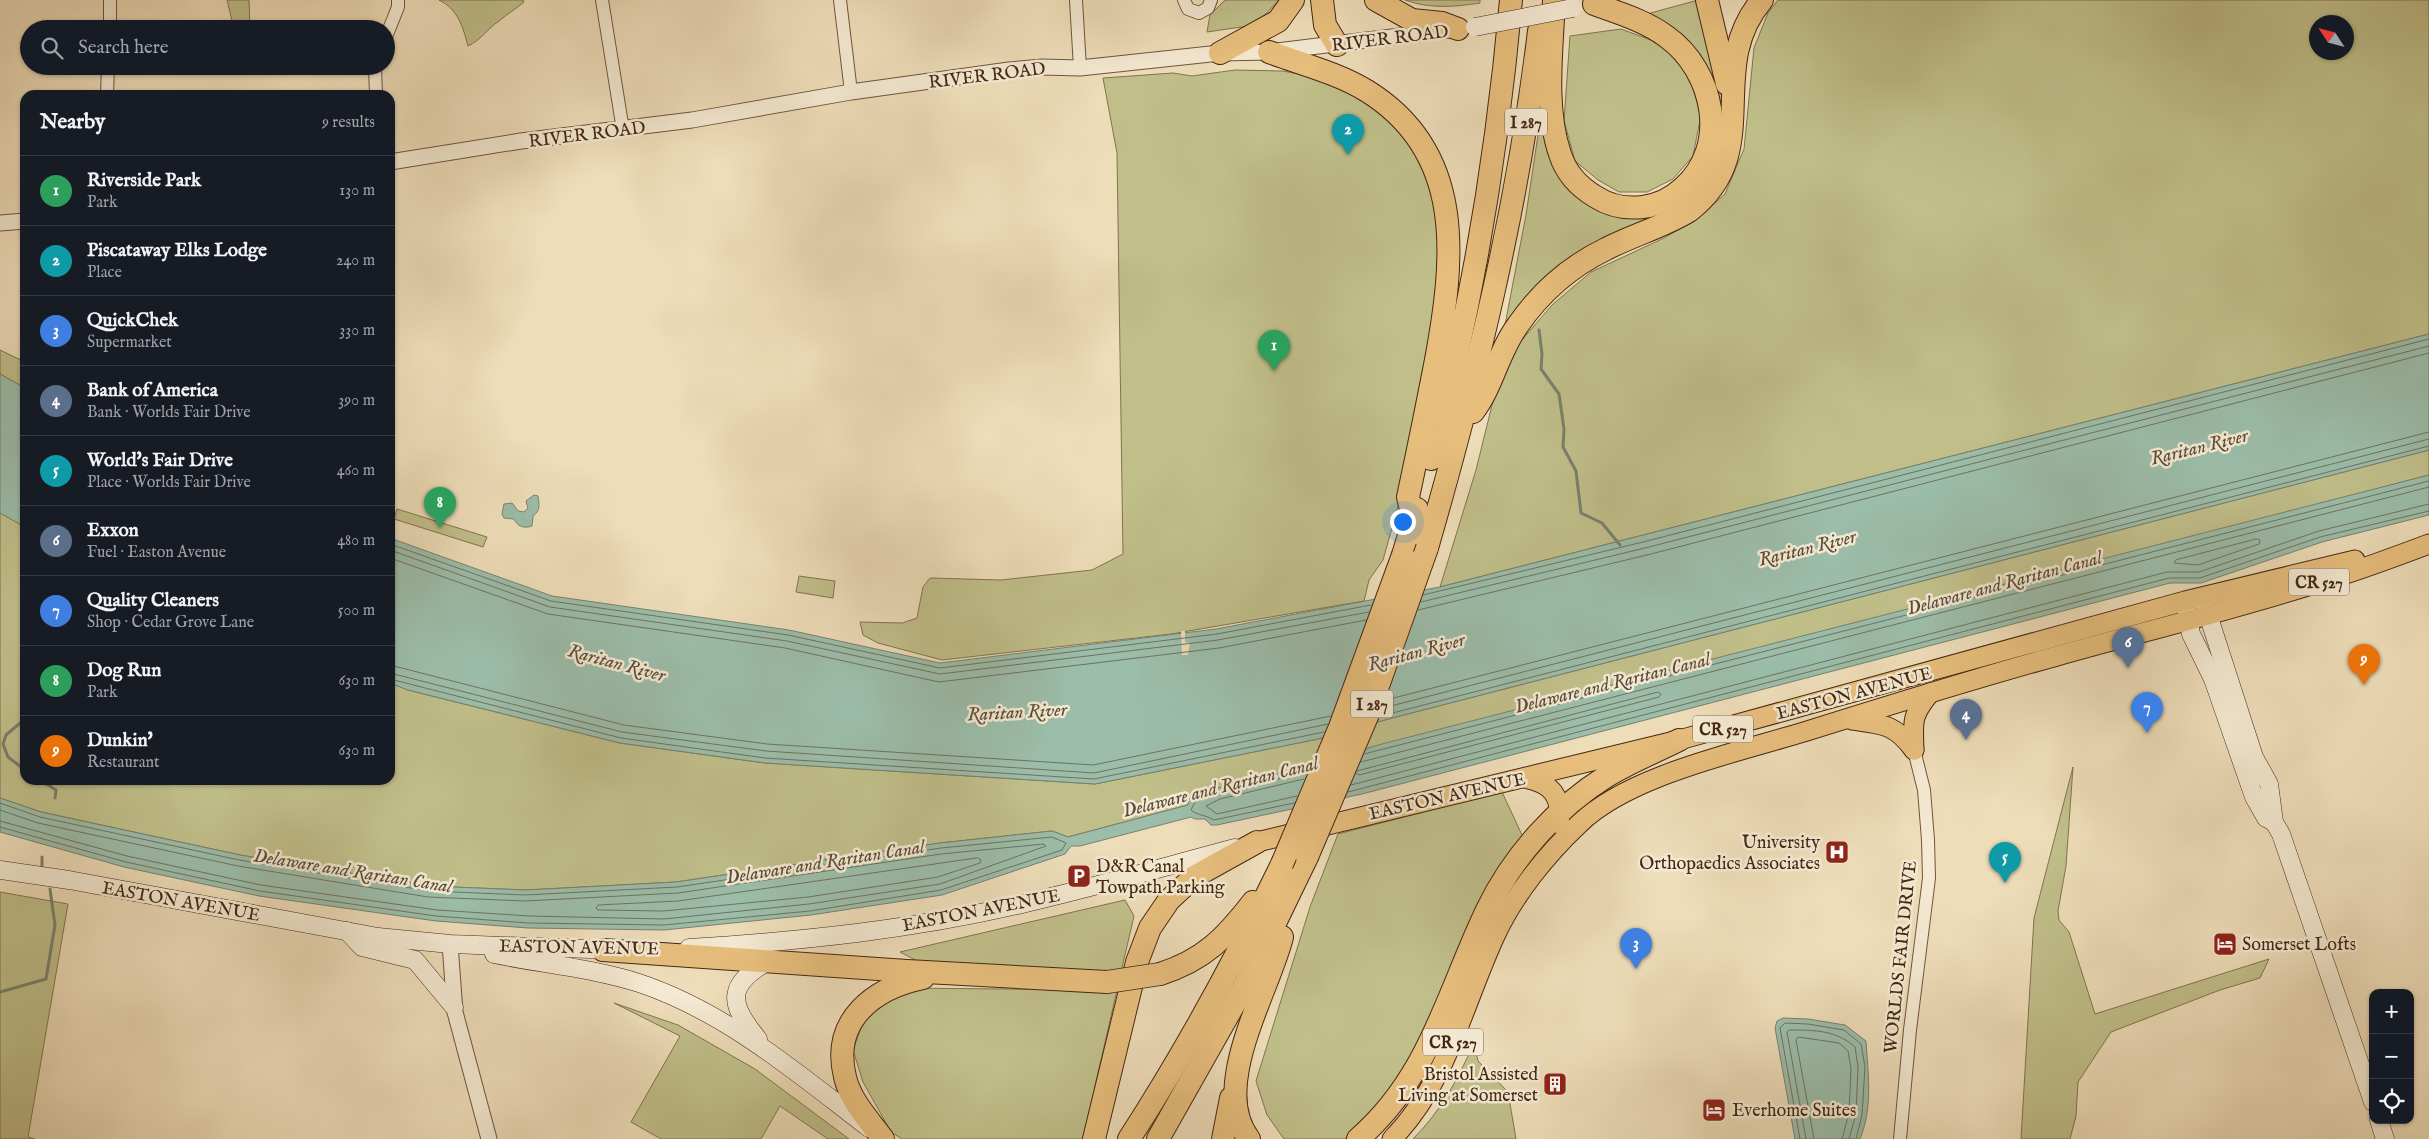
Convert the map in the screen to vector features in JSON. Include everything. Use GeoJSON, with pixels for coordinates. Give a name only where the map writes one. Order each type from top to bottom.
{"type":"FeatureCollection","features":[{"type":"Feature","properties":{"kind":"highway"},"geometry":{"type":"LineString","coordinates":[[1220,53],[1273,25],[1288,10],[1293,0]]}},
{"type":"Feature","properties":{"kind":"highway"},"geometry":{"type":"LineString","coordinates":[[1322,0],[1326,25],[1337,45]]}},
{"type":"Feature","properties":{"kind":"highway"},"geometry":{"type":"LineString","coordinates":[[1376,0],[1412,20],[1467,28]]}},
{"type":"Feature","properties":{"kind":"highway"},"geometry":{"type":"LineString","coordinates":[[1495,0],[1486,134],[1495,152]]}},
{"type":"Feature","properties":{"kind":"highway","name":"I 287"},"geometry":{"type":"LineString","coordinates":[[1129,1139],[1201,1021],[1257,918],[1340,727],[1404,556],[1461,340],[1477,263],[1495,152],[1511,0]]}},
{"type":"Feature","properties":{"kind":"highway","name":"I 287"},"geometry":{"type":"LineString","coordinates":[[1158,1139],[1214,1042],[1278,919],[1307,857],[1368,714],[1427,548],[1463,424],[1512,207],[1535,61],[1542,0]]}},
{"type":"Feature","properties":{"kind":"highway"},"geometry":{"type":"LineString","coordinates":[[1707,0],[1732,104]]}},
{"type":"Feature","properties":{"kind":"highway"},"geometry":{"type":"LineString","coordinates":[[1463,424],[1483,399],[1506,343],[1517,325],[1543,295],[1588,259],[1678,218],[1700,202],[1707,194],[1722,171],[1728,156],[1733,125],[1732,104],[1737,46],[1748,20],[1762,0]]}},
{"type":"Feature","properties":{"kind":"highway"},"geometry":{"type":"LineString","coordinates":[[1584,3],[1649,26],[1677,45],[1695,66],[1707,94],[1712,130],[1705,160],[1689,183],[1679,192],[1657,204],[1626,208],[1607,203],[1582,187],[1563,163],[1556,139],[1551,96],[1584,3]]}},
{"type":"Feature","properties":{"kind":"highway"},"geometry":{"type":"LineString","coordinates":[[1269,52],[1355,84],[1380,100],[1406,123],[1422,144],[1442,186],[1446,206],[1450,253],[1446,304],[1408,497],[1414,522]]}},
{"type":"Feature","properties":{"kind":"highway"},"geometry":{"type":"LineString","coordinates":[[1358,1139],[1379,1119],[1409,1082],[1432,1041],[1488,908],[1520,857],[1560,811],[1608,776],[1679,740]]}},
{"type":"Feature","properties":{"kind":"highway"},"geometry":{"type":"LineString","coordinates":[[1094,1139],[1136,962],[1150,928],[1169,900],[1194,877],[1258,842]]}},
{"type":"Feature","properties":{"kind":"highway"},"geometry":{"type":"LineString","coordinates":[[603,950],[944,974],[1107,982],[1160,974],[1193,960],[1218,944],[1280,867]]}},
{"type":"Feature","properties":{"kind":"highway"},"geometry":{"type":"LineString","coordinates":[[1223,1139],[1235,1082],[1252,1024],[1282,938],[1278,919]]}},
{"type":"Feature","properties":{"kind":"highway"},"geometry":{"type":"LineString","coordinates":[[883,1139],[860,1107],[845,1077],[843,1048],[846,1033],[861,1008],[873,997],[898,984],[944,974]]}},
{"type":"Feature","properties":{"kind":"highway"},"geometry":{"type":"LineString","coordinates":[[1235,1082],[1235,1103],[1239,1120],[1249,1139]]}},
{"type":"Feature","properties":{"kind":"main road","name":"RIVER ROAD"},"geometry":{"type":"LineString","coordinates":[[1467,28],[1584,3]]}},
{"type":"Feature","properties":{"kind":"main road","name":"EASTON AVENUE"},"geometry":{"type":"LineString","coordinates":[[0,870],[69,880],[378,937],[450,944],[603,950],[746,944],[828,936],[912,924],[1029,902],[1258,842],[1679,740],[2198,604],[2315,569],[2429,544]]}},
{"type":"Feature","properties":{"kind":"main road","name":"EASTON AVENUE"},"geometry":{"type":"LineString","coordinates":[[1392,1139],[1418,1106],[1437,1076],[1450,1050],[1495,935],[1524,888],[1553,850],[1581,821],[1613,798],[1644,783],[1930,693],[2055,656],[2189,620],[2198,604]]}},
{"type":"Feature","properties":{"kind":"main road"},"geometry":{"type":"LineString","coordinates":[[2198,604],[2254,757],[2269,784],[2274,822],[2281,834],[2369,1090]]}},
{"type":"Feature","properties":{"kind":"main road"},"geometry":{"type":"LineString","coordinates":[[2189,620],[2191,634],[2213,679],[2254,796],[2266,818],[2274,822]]}},
{"type":"Feature","properties":{"kind":"main road"},"geometry":{"type":"LineString","coordinates":[[1914,750],[1913,725],[1916,710],[1930,693]]}},
{"type":"Feature","properties":{"kind":"main road"},"geometry":{"type":"LineString","coordinates":[[1846,719],[1892,728],[1905,738],[1914,750]]}},
{"type":"Feature","properties":{"kind":"main road"},"geometry":{"type":"LineString","coordinates":[[1524,778],[1541,782],[1557,798],[1560,811],[1553,850]]}},
{"type":"Feature","properties":{"kind":"main road"},"geometry":{"type":"LineString","coordinates":[[347,931],[362,947],[415,960],[454,1007]]}},
{"type":"Feature","properties":{"kind":"main road"},"geometry":{"type":"LineString","coordinates":[[772,1056],[745,1024],[736,1007],[737,990],[751,971],[791,949],[828,936]]}},
{"type":"Feature","properties":{"kind":"main road","name":"EASTON AVENUE"},"geometry":{"type":"LineString","coordinates":[[450,944],[637,983],[689,1004],[714,1017],[772,1056],[883,1139]]}},
{"type":"Feature","properties":{"kind":"main road"},"geometry":{"type":"LineString","coordinates":[[2380,1124],[2385,1139]]}},
{"type":"Feature","properties":{"kind":"street"},"geometry":{"type":"LineString","coordinates":[[110,0],[110,20]]}},
{"type":"Feature","properties":{"kind":"street"},"geometry":{"type":"LineString","coordinates":[[393,20],[398,7],[398,0]]}},
{"type":"Feature","properties":{"kind":"street"},"geometry":{"type":"LineString","coordinates":[[602,0],[623,130]]}},
{"type":"Feature","properties":{"kind":"street"},"geometry":{"type":"LineString","coordinates":[[840,0],[851,92]]}},
{"type":"Feature","properties":{"kind":"street"},"geometry":{"type":"LineString","coordinates":[[1076,0],[1080,68]]}},
{"type":"Feature","properties":{"kind":"street"},"geometry":{"type":"LineString","coordinates":[[1184,0],[1188,9],[1199,13],[1208,8],[1211,0]]}},
{"type":"Feature","properties":{"kind":"street","name":"RIVER ROAD"},"geometry":{"type":"LineString","coordinates":[[395,161],[522,141],[623,130],[752,111],[851,92],[1008,70],[1042,67],[1080,68],[1220,53],[1269,52],[1467,28]]}},
{"type":"Feature","properties":{"kind":"street"},"geometry":{"type":"LineString","coordinates":[[107,90],[108,75]]}},
{"type":"Feature","properties":{"kind":"street"},"geometry":{"type":"LineString","coordinates":[[375,75],[376,90]]}},
{"type":"Feature","properties":{"kind":"street"},"geometry":{"type":"LineString","coordinates":[[0,224],[20,222]]}},
{"type":"Feature","properties":{"kind":"street","name":"WORLDS FAIR DRIVE"},"geometry":{"type":"LineString","coordinates":[[1900,1139],[1910,1030],[1929,878],[1924,790],[1914,750]]}},
{"type":"Feature","properties":{"kind":"street"},"geometry":{"type":"LineString","coordinates":[[450,944],[454,1007],[489,1139]]}},
{"type":"Feature","properties":{"kind":"shaded area"},"geometry":{"type":"Polygon","coordinates":[[[227,0],[249,0],[250,20],[232,20],[227,0]]]}},
{"type":"Feature","properties":{"kind":"shaded area"},"geometry":{"type":"Polygon","coordinates":[[[439,0],[523,0],[524,2],[495,24],[477,41],[468,46],[459,19],[451,8],[439,0]]]}},
{"type":"Feature","properties":{"kind":"shaded area"},"geometry":{"type":"Polygon","coordinates":[[[1225,0],[1279,0],[1255,25],[1207,32],[1210,15],[1225,0]]]}},
{"type":"Feature","properties":{"kind":"shaded area"},"geometry":{"type":"Polygon","coordinates":[[[1405,0],[1480,0],[1480,3],[1442,6],[1424,5],[1405,0]]]}},
{"type":"Feature","properties":{"kind":"shaded area"},"geometry":{"type":"Polygon","coordinates":[[[1698,0],[1724,99],[1708,182],[1505,325],[1526,215],[1545,88],[1577,192],[1671,204],[1717,110],[1647,14],[1698,0]]]}},
{"type":"Feature","properties":{"kind":"shaded area"},"geometry":{"type":"Polygon","coordinates":[[[1778,0],[2429,0],[2429,334],[1440,587],[1476,470],[1495,393],[1516,347],[1552,305],[1591,272],[1664,238],[1697,219],[1725,194],[1744,149],[1754,48],[1768,13],[1778,0]]]}},
{"type":"Feature","properties":{"kind":"shaded area"},"geometry":{"type":"Polygon","coordinates":[[[1621,29],[1651,40],[1676,56],[1692,86],[1701,115],[1693,156],[1673,179],[1647,192],[1619,192],[1598,180],[1575,161],[1564,121],[1570,36],[1621,29]]]}},
{"type":"Feature","properties":{"kind":"shaded area"},"geometry":{"type":"Polygon","coordinates":[[[1235,70],[1283,71],[1309,76],[1363,95],[1407,137],[1433,186],[1442,254],[1433,330],[1402,492],[1383,560],[1369,580],[1364,601],[1171,634],[942,660],[878,643],[863,635],[860,622],[902,623],[917,618],[923,587],[930,578],[1001,580],[1092,570],[1123,554],[1117,153],[1103,78],[1173,73],[1192,76],[1235,70]]]}},
{"type":"Feature","properties":{"kind":"shaded area"},"geometry":{"type":"Polygon","coordinates":[[[0,350],[20,360],[20,385],[0,374],[0,350]]]}},
{"type":"Feature","properties":{"kind":"shaded area"},"geometry":{"type":"Polygon","coordinates":[[[2429,450],[2429,475],[1068,837],[1052,831],[940,843],[676,882],[526,890],[429,886],[240,855],[41,812],[0,798],[0,513],[20,524],[20,785],[395,785],[395,685],[408,690],[620,743],[765,763],[1095,784],[1318,739],[1392,718],[2429,450]]]}},
{"type":"Feature","properties":{"kind":"shaded area"},"geometry":{"type":"Polygon","coordinates":[[[397,509],[487,537],[483,547],[395,519],[397,509]]]}},
{"type":"Feature","properties":{"kind":"shaded area"},"geometry":{"type":"Polygon","coordinates":[[[799,576],[835,581],[833,598],[796,592],[799,576]]]}},
{"type":"Feature","properties":{"kind":"shaded area"},"geometry":{"type":"Polygon","coordinates":[[[2073,767],[2066,866],[2058,911],[2059,920],[2069,932],[2095,1014],[2269,959],[2260,978],[2220,990],[2111,1032],[2078,1082],[2076,1116],[2070,1139],[2021,1139],[2034,918],[2073,767]]]}},
{"type":"Feature","properties":{"kind":"shaded area"},"geometry":{"type":"Polygon","coordinates":[[[1502,792],[1522,835],[1494,880],[1425,1042],[1377,1111],[1345,1139],[1284,1139],[1267,1115],[1256,1081],[1310,907],[1338,834],[1502,792]]]}},
{"type":"Feature","properties":{"kind":"shaded area"},"geometry":{"type":"Polygon","coordinates":[[[0,892],[68,904],[28,1137],[35,1139],[0,1139],[0,892]]]}},
{"type":"Feature","properties":{"kind":"shaded area"},"geometry":{"type":"Polygon","coordinates":[[[1125,900],[1134,916],[1121,972],[925,965],[900,952],[1125,900]]]}},
{"type":"Feature","properties":{"kind":"shaded area"},"geometry":{"type":"Polygon","coordinates":[[[899,988],[1117,990],[1083,1139],[902,1139],[891,1132],[863,1082],[853,1050],[865,1017],[899,988]]]}},
{"type":"Feature","properties":{"kind":"shaded area"},"geometry":{"type":"Polygon","coordinates":[[[614,1003],[678,1025],[755,1069],[849,1139],[828,1139],[780,1106],[761,1139],[661,1139],[631,1122],[680,1036],[614,1003]]]}},
{"type":"Feature","properties":{"kind":"shaded area"},"geometry":{"type":"Polygon","coordinates":[[[1474,1043],[1478,1061],[1508,1092],[1516,1139],[1413,1139],[1448,1094],[1474,1043]]]}},
{"type":"Feature","properties":{"kind":"water","name":"Raritan River"},"geometry":{"type":"Polygon","coordinates":[[[2429,334],[2429,450],[1392,718],[1318,739],[1095,784],[765,763],[620,743],[408,690],[395,685],[395,540],[552,596],[789,630],[940,663],[1216,629],[1440,587],[2429,334]]]}},
{"type":"Feature","properties":{"kind":"water"},"geometry":{"type":"Polygon","coordinates":[[[0,374],[20,385],[20,524],[0,513],[0,374]]]}},
{"type":"Feature","properties":{"kind":"water","name":"Delaware and Raritan Canal"},"geometry":{"type":"Polygon","coordinates":[[[2429,475],[2429,515],[2322,542],[2201,583],[2170,583],[1362,794],[1217,825],[1211,825],[1205,819],[1191,817],[1080,846],[1071,846],[1065,854],[942,895],[811,915],[664,930],[528,928],[436,921],[259,896],[124,867],[0,832],[0,798],[41,812],[240,855],[429,886],[526,890],[676,882],[940,843],[1052,831],[1068,837],[1188,805],[1189,799],[1217,788],[1305,767],[1382,744],[2429,475]]]}},
{"type":"Feature","properties":{"kind":"water"},"geometry":{"type":"Polygon","coordinates":[[[534,495],[538,496],[539,507],[533,516],[532,526],[521,526],[514,519],[504,518],[502,514],[504,504],[512,503],[518,511],[524,512],[528,508],[526,501],[534,495]]]}},
{"type":"Feature","properties":{"kind":"water"},"geometry":{"type":"Polygon","coordinates":[[[1783,1018],[1808,1019],[1845,1025],[1866,1041],[1868,1103],[1867,1115],[1860,1139],[1795,1139],[1775,1028],[1777,1021],[1783,1018]]]}},
{"type":"Feature","properties":{"kind":"pier"},"geometry":{"type":"Polygon","coordinates":[[[1181,631],[1185,631],[1185,642],[1190,643],[1188,655],[1182,655],[1181,631]]]}},
{"type":"Feature","properties":{"kind":"waterway"},"geometry":{"type":"LineString","coordinates":[[1539,330],[1542,354],[1541,369],[1559,394],[1564,429],[1563,447],[1576,471],[1581,513],[1602,523],[1620,545]]}},
{"type":"Feature","properties":{"kind":"waterway"},"geometry":{"type":"LineString","coordinates":[[20,723],[6,735],[3,744],[8,757],[20,766]]}},
{"type":"Feature","properties":{"kind":"waterway"},"geometry":{"type":"LineString","coordinates":[[48,785],[56,790],[55,798]]}},
{"type":"Feature","properties":{"kind":"waterway"},"geometry":{"type":"LineString","coordinates":[[42,857],[42,866]]}},
{"type":"Feature","properties":{"kind":"waterway"},"geometry":{"type":"LineString","coordinates":[[0,992],[46,979],[55,925],[50,889]]}},
{"type":"Feature","properties":{"kind":"place","name":"Piscataway Elks Lodge"},"geometry":{"type":"Point","coordinates":[1348,155]}},
{"type":"Feature","properties":{"kind":"place","name":"Riverside Park"},"geometry":{"type":"Point","coordinates":[1274,371]}},
{"type":"Feature","properties":{"kind":"place","name":"Dog Run"},"geometry":{"type":"Point","coordinates":[440,528]}},
{"type":"Feature","properties":{"kind":"place","name":"Exxon"},"geometry":{"type":"Point","coordinates":[2128,668]}},
{"type":"Feature","properties":{"kind":"place","name":"Dunkin'"},"geometry":{"type":"Point","coordinates":[2364,685]}},
{"type":"Feature","properties":{"kind":"place","name":"Quality Cleaners"},"geometry":{"type":"Point","coordinates":[2147,733]}},
{"type":"Feature","properties":{"kind":"place","name":"Bank of America"},"geometry":{"type":"Point","coordinates":[1966,740]}},
{"type":"Feature","properties":{"kind":"place","name":"University Orthopaedics Associates"},"geometry":{"type":"Point","coordinates":[1837,852]}},
{"type":"Feature","properties":{"kind":"place","name":"D&R Canal Towpath Parking"},"geometry":{"type":"Point","coordinates":[1079,876]}},
{"type":"Feature","properties":{"kind":"place","name":"World's Fair Drive"},"geometry":{"type":"Point","coordinates":[2005,883]}},
{"type":"Feature","properties":{"kind":"place","name":"Somerset Lofts"},"geometry":{"type":"Point","coordinates":[2225,944]}},
{"type":"Feature","properties":{"kind":"place","name":"QuickChek"},"geometry":{"type":"Point","coordinates":[1636,969]}},
{"type":"Feature","properties":{"kind":"place","name":"Bristol Assisted Living at Somerset"},"geometry":{"type":"Point","coordinates":[1555,1084]}},
{"type":"Feature","properties":{"kind":"place","name":"Everhome Suites"},"geometry":{"type":"Point","coordinates":[1714,1110]}}]}
